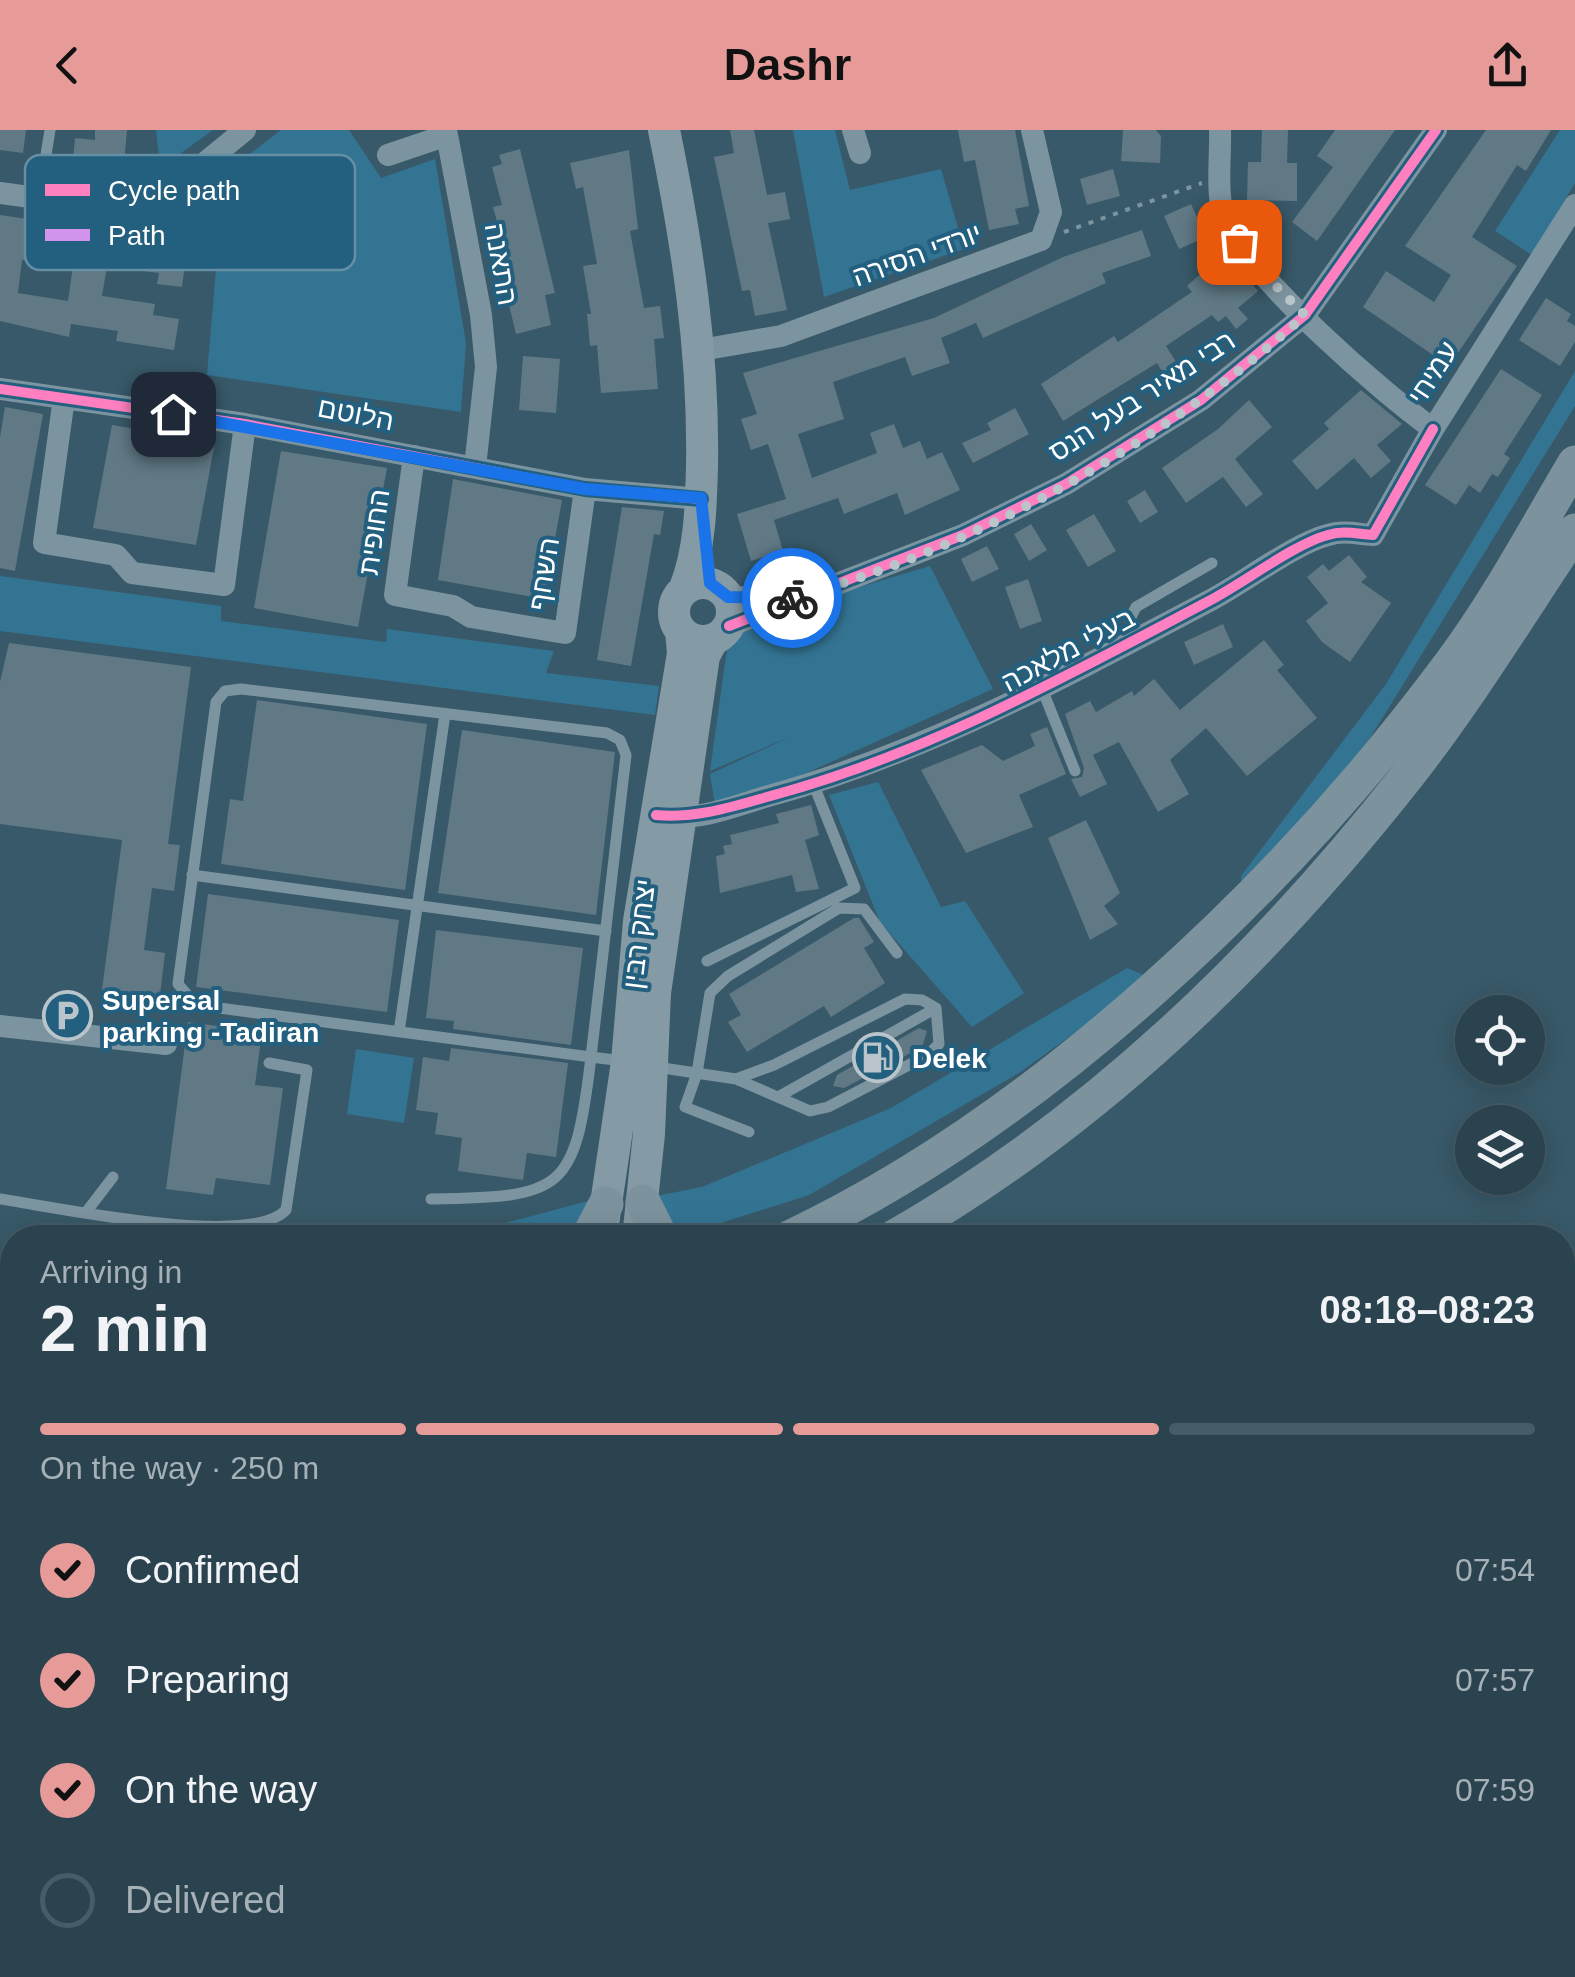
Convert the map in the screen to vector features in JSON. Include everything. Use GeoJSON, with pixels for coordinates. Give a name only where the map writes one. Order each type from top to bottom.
{"type":"FeatureCollection","features":[{"type":"Feature","properties":{"kind":"main road"},"geometry":{"type":"LineString","coordinates":[[815,1225],[1030,1087],[1154,986],[1244,903],[1334,808],[1453,661],[1575,463]]}},
{"type":"Feature","properties":{"kind":"main road"},"geometry":{"type":"LineString","coordinates":[[913,1225],[1092,1103],[1212,997],[1410,772],[1570,541]]}},
{"type":"Feature","properties":{"kind":"main road"},"geometry":{"type":"LineString","coordinates":[[643,1202],[654,1225]]}},
{"type":"Feature","properties":{"kind":"street"},"geometry":{"type":"LineString","coordinates":[[214,155],[245,130]]}},
{"type":"Feature","properties":{"kind":"street","name":"יצחק רבין"},"geometry":{"type":"LineString","coordinates":[[640,1225],[643,1202],[639,921],[668,816],[683,652],[708,611],[701,502],[701,350],[664,130]]}},
{"type":"Feature","properties":{"kind":"street"},"geometry":{"type":"LineString","coordinates":[[853,130],[860,153]]}},
{"type":"Feature","properties":{"kind":"street"},"geometry":{"type":"LineString","coordinates":[[1032,130],[1051,212],[1041,240]]}},
{"type":"Feature","properties":{"kind":"street","name":"עמיחי"},"geometry":{"type":"LineString","coordinates":[[1220,130],[1224,220],[1254,264],[1386,395],[1433,429],[1575,204]]}},
{"type":"Feature","properties":{"kind":"street","name":"רבי מאיר בעל הנס"},"geometry":{"type":"LineString","coordinates":[[708,611],[794,598],[963,535],[1066,484],[1201,400],[1305,315],[1436,130]]}},
{"type":"Feature","properties":{"kind":"street","name":"התאנה"},"geometry":{"type":"LineString","coordinates":[[388,155],[446,135],[481,315],[486,366],[476,467]]}},
{"type":"Feature","properties":{"kind":"street"},"geometry":{"type":"LineString","coordinates":[[0,193],[25,196]]}},
{"type":"Feature","properties":{"kind":"street","name":"יורדי הסירה"},"geometry":{"type":"LineString","coordinates":[[701,350],[781,336],[1041,240]]}},
{"type":"Feature","properties":{"kind":"street","name":"הלוטם"},"geometry":{"type":"LineString","coordinates":[[0,388],[245,424],[585,489],[701,502]]}},
{"type":"Feature","properties":{"kind":"street"},"geometry":{"type":"LineString","coordinates":[[64,398],[44,543],[116,555],[132,574],[224,585],[245,424]]}},
{"type":"Feature","properties":{"kind":"street","name":"בעלי מלאכה"},"geometry":{"type":"LineString","coordinates":[[668,816],[813,783],[944,735],[1042,689],[1324,535],[1346,531],[1372,535],[1433,429]]}},
{"type":"Feature","properties":{"kind":"street","name":"החופית"},"geometry":{"type":"LineString","coordinates":[[414,456],[395,596],[453,606],[471,617]]}},
{"type":"Feature","properties":{"kind":"street","name":"השחף"},"geometry":{"type":"LineString","coordinates":[[471,617],[565,633],[585,489]]}},
{"type":"Feature","properties":{"kind":"street"},"geometry":{"type":"LineString","coordinates":[[0,1026],[166,1044]]}},
{"type":"Feature","properties":{"kind":"street","name":"יצחק רבין"},"geometry":{"type":"LineString","coordinates":[[603,1221],[639,1064]]}},
{"type":"Feature","properties":{"kind":"lane"},"geometry":{"type":"LineString","coordinates":[[46,155],[50,130]]}},
{"type":"Feature","properties":{"kind":"lane"},"geometry":{"type":"LineString","coordinates":[[1142,636],[1130,619],[1136,607],[1212,563]]}},
{"type":"Feature","properties":{"kind":"lane"},"geometry":{"type":"LineString","coordinates":[[431,1199],[514,1198],[541,1190],[561,1172],[580,1135],[591,1056],[626,754],[620,740],[607,733],[241,689],[225,691],[216,702],[178,984],[196,1005],[591,1056],[697,1072],[736,1079],[810,1111],[828,1108],[928,1056],[939,1044],[936,1008]]}},
{"type":"Feature","properties":{"kind":"lane"},"geometry":{"type":"LineString","coordinates":[[1042,689],[1075,771]]}},
{"type":"Feature","properties":{"kind":"lane"},"geometry":{"type":"LineString","coordinates":[[399,1032],[445,714]]}},
{"type":"Feature","properties":{"kind":"lane"},"geometry":{"type":"LineString","coordinates":[[707,961],[855,888],[813,783]]}},
{"type":"Feature","properties":{"kind":"lane"},"geometry":{"type":"LineString","coordinates":[[192,876],[606,930]]}},
{"type":"Feature","properties":{"kind":"lane"},"geometry":{"type":"LineString","coordinates":[[749,1132],[685,1107],[697,1072],[710,993],[728,976],[840,908],[864,909],[897,953]]}},
{"type":"Feature","properties":{"kind":"lane"},"geometry":{"type":"LineString","coordinates":[[736,1079],[774,1065],[905,999],[922,1000],[936,1008]]}},
{"type":"Feature","properties":{"kind":"lane"},"geometry":{"type":"LineString","coordinates":[[778,1097],[936,1008]]}},
{"type":"Feature","properties":{"kind":"lane"},"geometry":{"type":"LineString","coordinates":[[264,1225],[277,1220],[286,1210],[308,1070],[270,1064]]}},
{"type":"Feature","properties":{"kind":"lane"},"geometry":{"type":"LineString","coordinates":[[87,1211],[113,1177]]}},
{"type":"Feature","properties":{"kind":"lane"},"geometry":{"type":"LineString","coordinates":[[0,1199],[184,1225]]}},
{"type":"Feature","properties":{"kind":"path"},"geometry":{"type":"LineString","coordinates":[[1041,240],[1222,176]]}},
{"type":"Feature","properties":{"kind":"shaded area"},"geometry":{"type":"Polygon","coordinates":[[[156,130],[213,130],[178,155],[159,155],[156,130]]]}},
{"type":"Feature","properties":{"kind":"shaded area"},"geometry":{"type":"Polygon","coordinates":[[[281,130],[349,130],[381,178],[435,159],[466,343],[461,412],[207,375],[216,270],[355,270],[355,155],[249,155],[281,130]]]}},
{"type":"Feature","properties":{"kind":"shaded area"},"geometry":{"type":"Polygon","coordinates":[[[793,130],[835,130],[850,190],[941,169],[964,249],[824,297],[793,130]]]}},
{"type":"Feature","properties":{"kind":"shaded area"},"geometry":{"type":"Polygon","coordinates":[[[1560,130],[1575,130],[1575,183],[1532,255],[1495,231],[1560,130]]]}},
{"type":"Feature","properties":{"kind":"shaded area"},"geometry":{"type":"Polygon","coordinates":[[[1575,371],[1575,406],[1370,738],[1243,896],[1241,876],[1386,684],[1575,371]]]}},
{"type":"Feature","properties":{"kind":"shaded area"},"geometry":{"type":"Polygon","coordinates":[[[930,566],[993,689],[802,775],[715,805],[710,774],[792,736],[710,771],[726,656],[730,639],[742,622],[930,566]]]}},
{"type":"Feature","properties":{"kind":"shaded area"},"geometry":{"type":"Polygon","coordinates":[[[0,576],[221,606],[221,621],[386,642],[387,629],[554,651],[546,673],[659,686],[655,715],[0,631],[0,576]]]}},
{"type":"Feature","properties":{"kind":"shaded area"},"geometry":{"type":"Polygon","coordinates":[[[878,782],[941,907],[965,901],[1024,993],[972,1027],[880,922],[829,795],[878,782]]]}},
{"type":"Feature","properties":{"kind":"shaded area"},"geometry":{"type":"Polygon","coordinates":[[[1127,968],[1151,978],[1019,1073],[809,1195],[715,1225],[671,1225],[656,1196],[702,1187],[891,1108],[1127,968]]]}},
{"type":"Feature","properties":{"kind":"shaded area"},"geometry":{"type":"Polygon","coordinates":[[[356,1049],[414,1058],[404,1123],[347,1114],[356,1049]]]}},
{"type":"Feature","properties":{"kind":"shaded area"},"geometry":{"type":"Polygon","coordinates":[[[592,1200],[593,1219],[577,1225],[498,1225],[592,1200]]]}},
{"type":"Feature","properties":{"kind":"building"},"geometry":{"type":"Polygon","coordinates":[[[0,130],[26,130],[23,153],[0,150],[0,130]]]}},
{"type":"Feature","properties":{"kind":"building"},"geometry":{"type":"Polygon","coordinates":[[[95,130],[127,130],[125,155],[73,155],[75,138],[95,140],[95,130]]]}},
{"type":"Feature","properties":{"kind":"building"},"geometry":{"type":"Polygon","coordinates":[[[730,130],[754,130],[767,195],[785,192],[790,219],[768,223],[787,310],[755,316],[750,290],[742,291],[714,157],[734,153],[730,130]]]}},
{"type":"Feature","properties":{"kind":"building"},"geometry":{"type":"Polygon","coordinates":[[[958,130],[1015,130],[1029,206],[1015,209],[1019,224],[989,230],[975,160],[964,162],[958,130]]]}},
{"type":"Feature","properties":{"kind":"building"},"geometry":{"type":"Polygon","coordinates":[[[1123,130],[1156,130],[1161,136],[1160,163],[1121,161],[1123,130]]]}},
{"type":"Feature","properties":{"kind":"building"},"geometry":{"type":"Polygon","coordinates":[[[1262,130],[1288,130],[1287,163],[1297,163],[1297,201],[1247,200],[1248,162],[1261,162],[1262,130]]]}},
{"type":"Feature","properties":{"kind":"building"},"geometry":{"type":"Polygon","coordinates":[[[1335,130],[1395,130],[1317,241],[1292,222],[1333,167],[1317,156],[1335,130]]]}},
{"type":"Feature","properties":{"kind":"building"},"geometry":{"type":"Polygon","coordinates":[[[1486,130],[1551,130],[1526,171],[1517,165],[1472,237],[1517,266],[1449,366],[1363,307],[1386,271],[1434,302],[1451,275],[1405,246],[1486,130]]]}},
{"type":"Feature","properties":{"kind":"building"},"geometry":{"type":"Polygon","coordinates":[[[520,149],[555,293],[545,295],[551,325],[516,334],[506,292],[516,290],[493,207],[502,205],[492,167],[502,164],[499,155],[520,149]]]}},
{"type":"Feature","properties":{"kind":"building"},"geometry":{"type":"Polygon","coordinates":[[[629,150],[638,229],[630,231],[644,308],[660,306],[664,338],[654,339],[658,389],[601,393],[597,345],[590,346],[587,314],[591,314],[583,266],[597,264],[583,187],[576,189],[570,163],[629,150]]]}},
{"type":"Feature","properties":{"kind":"building"},"geometry":{"type":"Polygon","coordinates":[[[1113,169],[1120,196],[1087,205],[1080,179],[1113,169]]]}},
{"type":"Feature","properties":{"kind":"building"},"geometry":{"type":"Polygon","coordinates":[[[1191,204],[1206,237],[1179,249],[1164,216],[1191,204]]]}},
{"type":"Feature","properties":{"kind":"building"},"geometry":{"type":"Polygon","coordinates":[[[0,215],[25,219],[25,260],[22,260],[18,293],[68,301],[72,270],[106,270],[102,296],[155,304],[153,315],[179,319],[174,350],[116,341],[118,331],[71,324],[69,337],[0,321],[0,215]]]}},
{"type":"Feature","properties":{"kind":"building"},"geometry":{"type":"Polygon","coordinates":[[[1142,230],[1151,256],[1102,273],[1106,283],[983,338],[976,323],[941,338],[950,363],[912,376],[905,357],[833,382],[844,419],[798,434],[812,478],[877,453],[870,433],[894,424],[903,448],[920,441],[927,459],[942,452],[960,490],[905,515],[897,493],[844,514],[838,498],[774,520],[783,551],[751,561],[737,514],[786,499],[768,444],[751,450],[741,419],[757,414],[743,373],[934,318],[1063,257],[1142,230]]]}},
{"type":"Feature","properties":{"kind":"building"},"geometry":{"type":"Polygon","coordinates":[[[1235,264],[1258,291],[1238,308],[1248,319],[1236,329],[1226,316],[1218,322],[1212,315],[1166,346],[1185,376],[1171,386],[1157,363],[1063,421],[1041,384],[1114,336],[1118,342],[1192,292],[1187,286],[1209,266],[1219,277],[1235,264]]]}},
{"type":"Feature","properties":{"kind":"building"},"geometry":{"type":"Polygon","coordinates":[[[137,270],[184,270],[182,287],[157,284],[159,273],[137,270]]]}},
{"type":"Feature","properties":{"kind":"building"},"geometry":{"type":"Polygon","coordinates":[[[1546,298],[1571,314],[1567,321],[1575,326],[1575,342],[1560,366],[1519,340],[1546,298]]]}},
{"type":"Feature","properties":{"kind":"building"},"geometry":{"type":"Polygon","coordinates":[[[523,356],[560,359],[556,413],[519,410],[523,356]]]}},
{"type":"Feature","properties":{"kind":"building"},"geometry":{"type":"Polygon","coordinates":[[[1501,369],[1542,395],[1504,454],[1510,458],[1498,477],[1492,474],[1480,493],[1469,485],[1456,505],[1425,485],[1501,369]]]}},
{"type":"Feature","properties":{"kind":"building"},"geometry":{"type":"Polygon","coordinates":[[[1361,390],[1402,424],[1377,445],[1391,461],[1371,478],[1354,458],[1317,490],[1292,461],[1329,429],[1324,423],[1361,390]]]}},
{"type":"Feature","properties":{"kind":"building"},"geometry":{"type":"Polygon","coordinates":[[[1249,400],[1272,427],[1235,459],[1263,494],[1246,507],[1223,477],[1186,503],[1162,468],[1218,429],[1249,400]]]}},
{"type":"Feature","properties":{"kind":"building"},"geometry":{"type":"Polygon","coordinates":[[[5,407],[43,414],[15,571],[0,568],[0,437],[5,407]]]}},
{"type":"Feature","properties":{"kind":"building"},"geometry":{"type":"Polygon","coordinates":[[[1015,408],[1029,434],[973,463],[962,443],[991,430],[987,423],[1015,408]]]}},
{"type":"Feature","properties":{"kind":"building"},"geometry":{"type":"Polygon","coordinates":[[[112,425],[215,442],[196,545],[93,528],[112,425]]]}},
{"type":"Feature","properties":{"kind":"building"},"geometry":{"type":"Polygon","coordinates":[[[281,451],[387,468],[358,627],[254,608],[281,451]]]}},
{"type":"Feature","properties":{"kind":"building"},"geometry":{"type":"Polygon","coordinates":[[[453,479],[562,500],[544,599],[438,580],[453,479]]]}},
{"type":"Feature","properties":{"kind":"building"},"geometry":{"type":"Polygon","coordinates":[[[1145,490],[1158,512],[1140,523],[1127,501],[1145,490]]]}},
{"type":"Feature","properties":{"kind":"building"},"geometry":{"type":"Polygon","coordinates":[[[622,507],[664,511],[660,535],[654,534],[631,666],[597,660],[622,507]]]}},
{"type":"Feature","properties":{"kind":"building"},"geometry":{"type":"Polygon","coordinates":[[[1094,514],[1116,551],[1088,567],[1066,530],[1094,514]]]}},
{"type":"Feature","properties":{"kind":"building"},"geometry":{"type":"Polygon","coordinates":[[[1031,524],[1047,550],[1029,561],[1014,534],[1031,524]]]}},
{"type":"Feature","properties":{"kind":"building"},"geometry":{"type":"Polygon","coordinates":[[[987,546],[999,569],[972,582],[961,559],[987,546]]]}},
{"type":"Feature","properties":{"kind":"building"},"geometry":{"type":"Polygon","coordinates":[[[1349,555],[1367,577],[1361,582],[1391,603],[1350,662],[1322,642],[1306,621],[1328,603],[1307,577],[1323,564],[1329,571],[1349,555]]]}},
{"type":"Feature","properties":{"kind":"building"},"geometry":{"type":"Polygon","coordinates":[[[1028,579],[1042,621],[1020,629],[1005,587],[1028,579]]]}},
{"type":"Feature","properties":{"kind":"building"},"geometry":{"type":"Polygon","coordinates":[[[1223,624],[1233,647],[1194,665],[1184,642],[1223,624]]]}},
{"type":"Feature","properties":{"kind":"building"},"geometry":{"type":"Polygon","coordinates":[[[1264,640],[1284,665],[1277,670],[1317,718],[1247,776],[1206,728],[1170,760],[1189,794],[1158,812],[1119,742],[1093,755],[1107,784],[1080,797],[1071,779],[1082,777],[1084,768],[1065,714],[1090,701],[1096,712],[1132,691],[1134,696],[1154,679],[1180,710],[1264,640]]]}},
{"type":"Feature","properties":{"kind":"building"},"geometry":{"type":"Polygon","coordinates":[[[9,643],[191,667],[168,844],[180,845],[174,891],[152,888],[144,950],[165,953],[159,1004],[101,997],[122,840],[0,824],[0,682],[9,643]]]}},
{"type":"Feature","properties":{"kind":"building"},"geometry":{"type":"Polygon","coordinates":[[[257,700],[427,724],[405,890],[221,864],[230,799],[243,801],[257,700]]]}},
{"type":"Feature","properties":{"kind":"building"},"geometry":{"type":"Polygon","coordinates":[[[1047,727],[1066,774],[1019,795],[1033,827],[966,853],[921,770],[982,745],[1003,761],[1035,746],[1030,734],[1047,727]]]}},
{"type":"Feature","properties":{"kind":"building"},"geometry":{"type":"Polygon","coordinates":[[[462,730],[615,752],[596,915],[438,893],[462,730]]]}},
{"type":"Feature","properties":{"kind":"building"},"geometry":{"type":"Polygon","coordinates":[[[811,805],[819,835],[805,840],[819,889],[796,892],[792,875],[720,893],[716,856],[725,854],[723,846],[732,844],[730,835],[779,823],[776,814],[811,805]]]}},
{"type":"Feature","properties":{"kind":"building"},"geometry":{"type":"Polygon","coordinates":[[[1086,820],[1120,893],[1104,906],[1118,924],[1090,940],[1048,838],[1086,820]]]}},
{"type":"Feature","properties":{"kind":"building"},"geometry":{"type":"Polygon","coordinates":[[[208,894],[399,920],[387,1012],[196,987],[208,894]]]}},
{"type":"Feature","properties":{"kind":"building"},"geometry":{"type":"Polygon","coordinates":[[[859,918],[874,942],[864,948],[885,983],[831,1017],[824,1006],[747,1052],[728,1022],[741,1015],[729,994],[859,918]]]}},
{"type":"Feature","properties":{"kind":"building"},"geometry":{"type":"Polygon","coordinates":[[[436,930],[583,948],[571,1045],[453,1029],[454,1021],[426,1018],[436,930]]]}},
{"type":"Feature","properties":{"kind":"building"},"geometry":{"type":"Polygon","coordinates":[[[188,1022],[262,1032],[255,1085],[283,1088],[270,1185],[216,1178],[213,1195],[166,1189],[188,1022]]]}},
{"type":"Feature","properties":{"kind":"building"},"geometry":{"type":"Polygon","coordinates":[[[919,1028],[927,1031],[922,1047],[844,1088],[833,1086],[837,1075],[919,1028]]]}},
{"type":"Feature","properties":{"kind":"building"},"geometry":{"type":"Polygon","coordinates":[[[451,1048],[568,1063],[556,1157],[527,1153],[523,1180],[458,1171],[462,1138],[435,1134],[438,1113],[416,1110],[423,1057],[449,1061],[451,1048]]]}},
{"type":"Feature","properties":{"kind":"cycle path"},"geometry":{"type":"LineString","coordinates":[[729,626],[963,535],[1066,484],[1201,400],[1305,315],[1436,130]]}},
{"type":"Feature","properties":{"kind":"cycle path"},"geometry":{"type":"LineString","coordinates":[[0,389],[245,424],[585,489],[701,499]]}},
{"type":"Feature","properties":{"kind":"cycle path"},"geometry":{"type":"LineString","coordinates":[[656,815],[686,815],[730,807],[888,757],[1050,684],[1209,601],[1315,539],[1339,533],[1373,535],[1433,429]]}},
{"type":"Feature","properties":{"kind":"way so far"},"geometry":{"type":"LineString","coordinates":[[792,598],[866,574],[963,535],[1066,484],[1201,400],[1268,349],[1305,315],[1254,264],[1239,242]]}},
{"type":"Feature","properties":{"kind":"place","name":"Supersal parking -Tadiran"},"geometry":{"type":"Point","coordinates":[67,1016]}},
{"type":"Feature","properties":{"kind":"place","name":"Delek"},"geometry":{"type":"Point","coordinates":[877,1058]}},
{"type":"Feature","properties":{"kind":"route"},"geometry":{"type":"LineString","coordinates":[[173,414],[245,424],[585,489],[701,498],[710,583],[728,597],[792,598]]}}]}
